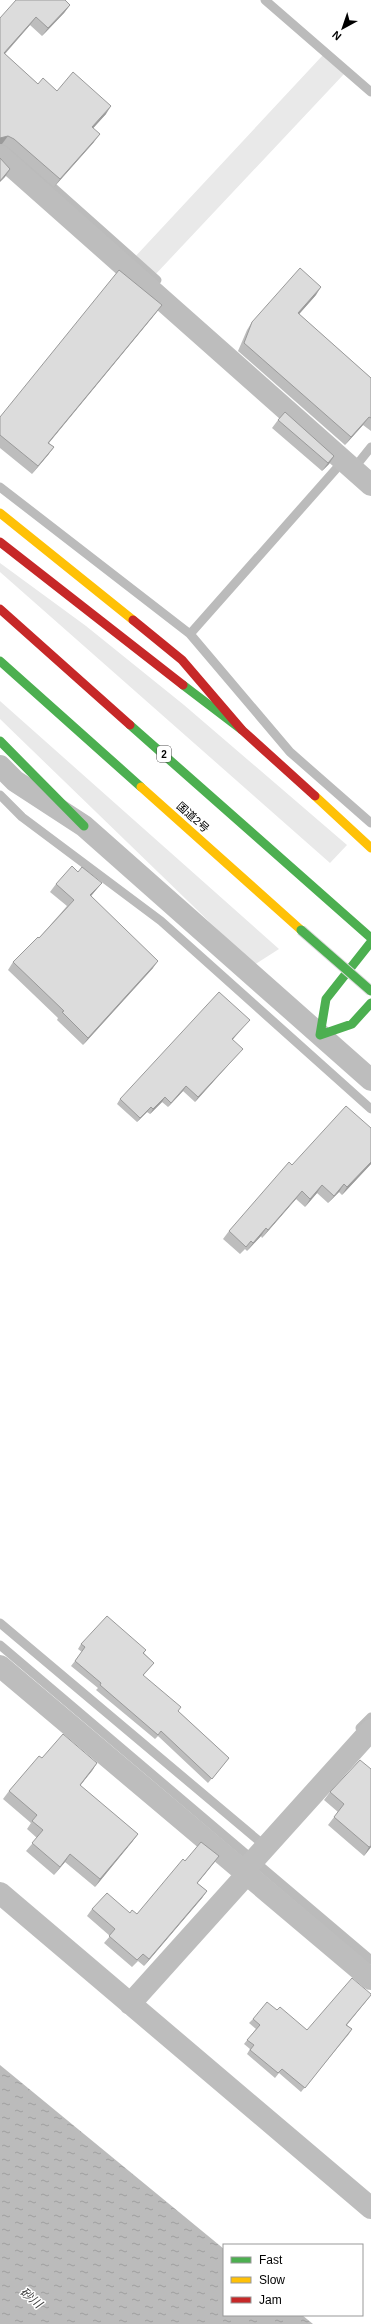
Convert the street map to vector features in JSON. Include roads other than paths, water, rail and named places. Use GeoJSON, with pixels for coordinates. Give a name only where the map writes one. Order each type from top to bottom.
{"type":"FeatureCollection","features":[{"type":"Feature","properties":{"kind":"main road"},"geometry":{"type":"LineString","coordinates":[[0,514],[182,660],[242,730]]}},
{"type":"Feature","properties":{"kind":"main road"},"geometry":{"type":"LineString","coordinates":[[0,542],[242,730],[371,848]]}},
{"type":"Feature","properties":{"kind":"main road","name":"2"},"geometry":{"type":"LineString","coordinates":[[0,609],[371,938]]}},
{"type":"Feature","properties":{"kind":"main road","name":"国道2号"},"geometry":{"type":"LineString","coordinates":[[0,661],[371,991]]}},
{"type":"Feature","properties":{"kind":"main road"},"geometry":{"type":"LineString","coordinates":[[0,741],[84,826]]}},
{"type":"Feature","properties":{"kind":"main road"},"geometry":{"type":"LineString","coordinates":[[371,942],[326,999],[320,1035],[352,1024],[371,1003]]}},
{"type":"Feature","properties":{"kind":"street"},"geometry":{"type":"LineString","coordinates":[[0,156],[371,485]]}},
{"type":"Feature","properties":{"kind":"street"},"geometry":{"type":"LineString","coordinates":[[0,766],[15,781],[84,826],[371,1080]]}},
{"type":"Feature","properties":{"kind":"street"},"geometry":{"type":"LineString","coordinates":[[0,1666],[248,1868],[371,1979]]}},
{"type":"Feature","properties":{"kind":"street"},"geometry":{"type":"LineString","coordinates":[[130,2004],[248,1868],[371,1730]]}},
{"type":"Feature","properties":{"kind":"street"},"geometry":{"type":"LineString","coordinates":[[0,1893],[371,2208]]}},
{"type":"Feature","properties":{"kind":"water","name":"砂川"},"geometry":{"type":"Polygon","coordinates":[[[0,2065],[223,2248],[223,2316],[303,2316],[313,2324],[0,2324],[0,2065]]]}},
{"type":"Feature","properties":{"kind":"waterway"},"geometry":{"type":"LineString","coordinates":[[265,0],[371,92]]}},
{"type":"Feature","properties":{"kind":"waterway"},"geometry":{"type":"LineString","coordinates":[[0,140],[157,280]]}},
{"type":"Feature","properties":{"kind":"waterway"},"geometry":{"type":"LineString","coordinates":[[359,462],[371,447]]}},
{"type":"Feature","properties":{"kind":"waterway"},"geometry":{"type":"LineString","coordinates":[[190,634],[336,469]]}},
{"type":"Feature","properties":{"kind":"waterway"},"geometry":{"type":"LineString","coordinates":[[0,487],[190,634],[290,752],[371,823]]}},
{"type":"Feature","properties":{"kind":"waterway"},"geometry":{"type":"LineString","coordinates":[[0,795],[22,817],[161,921],[371,1109]]}},
{"type":"Feature","properties":{"kind":"waterway"},"geometry":{"type":"LineString","coordinates":[[0,1623],[259,1841]]}},
{"type":"Feature","properties":{"kind":"waterway"},"geometry":{"type":"LineString","coordinates":[[0,1645],[371,1960]]}},
{"type":"Feature","properties":{"kind":"waterway"},"geometry":{"type":"LineString","coordinates":[[360,1728],[371,1717]]}}]}
